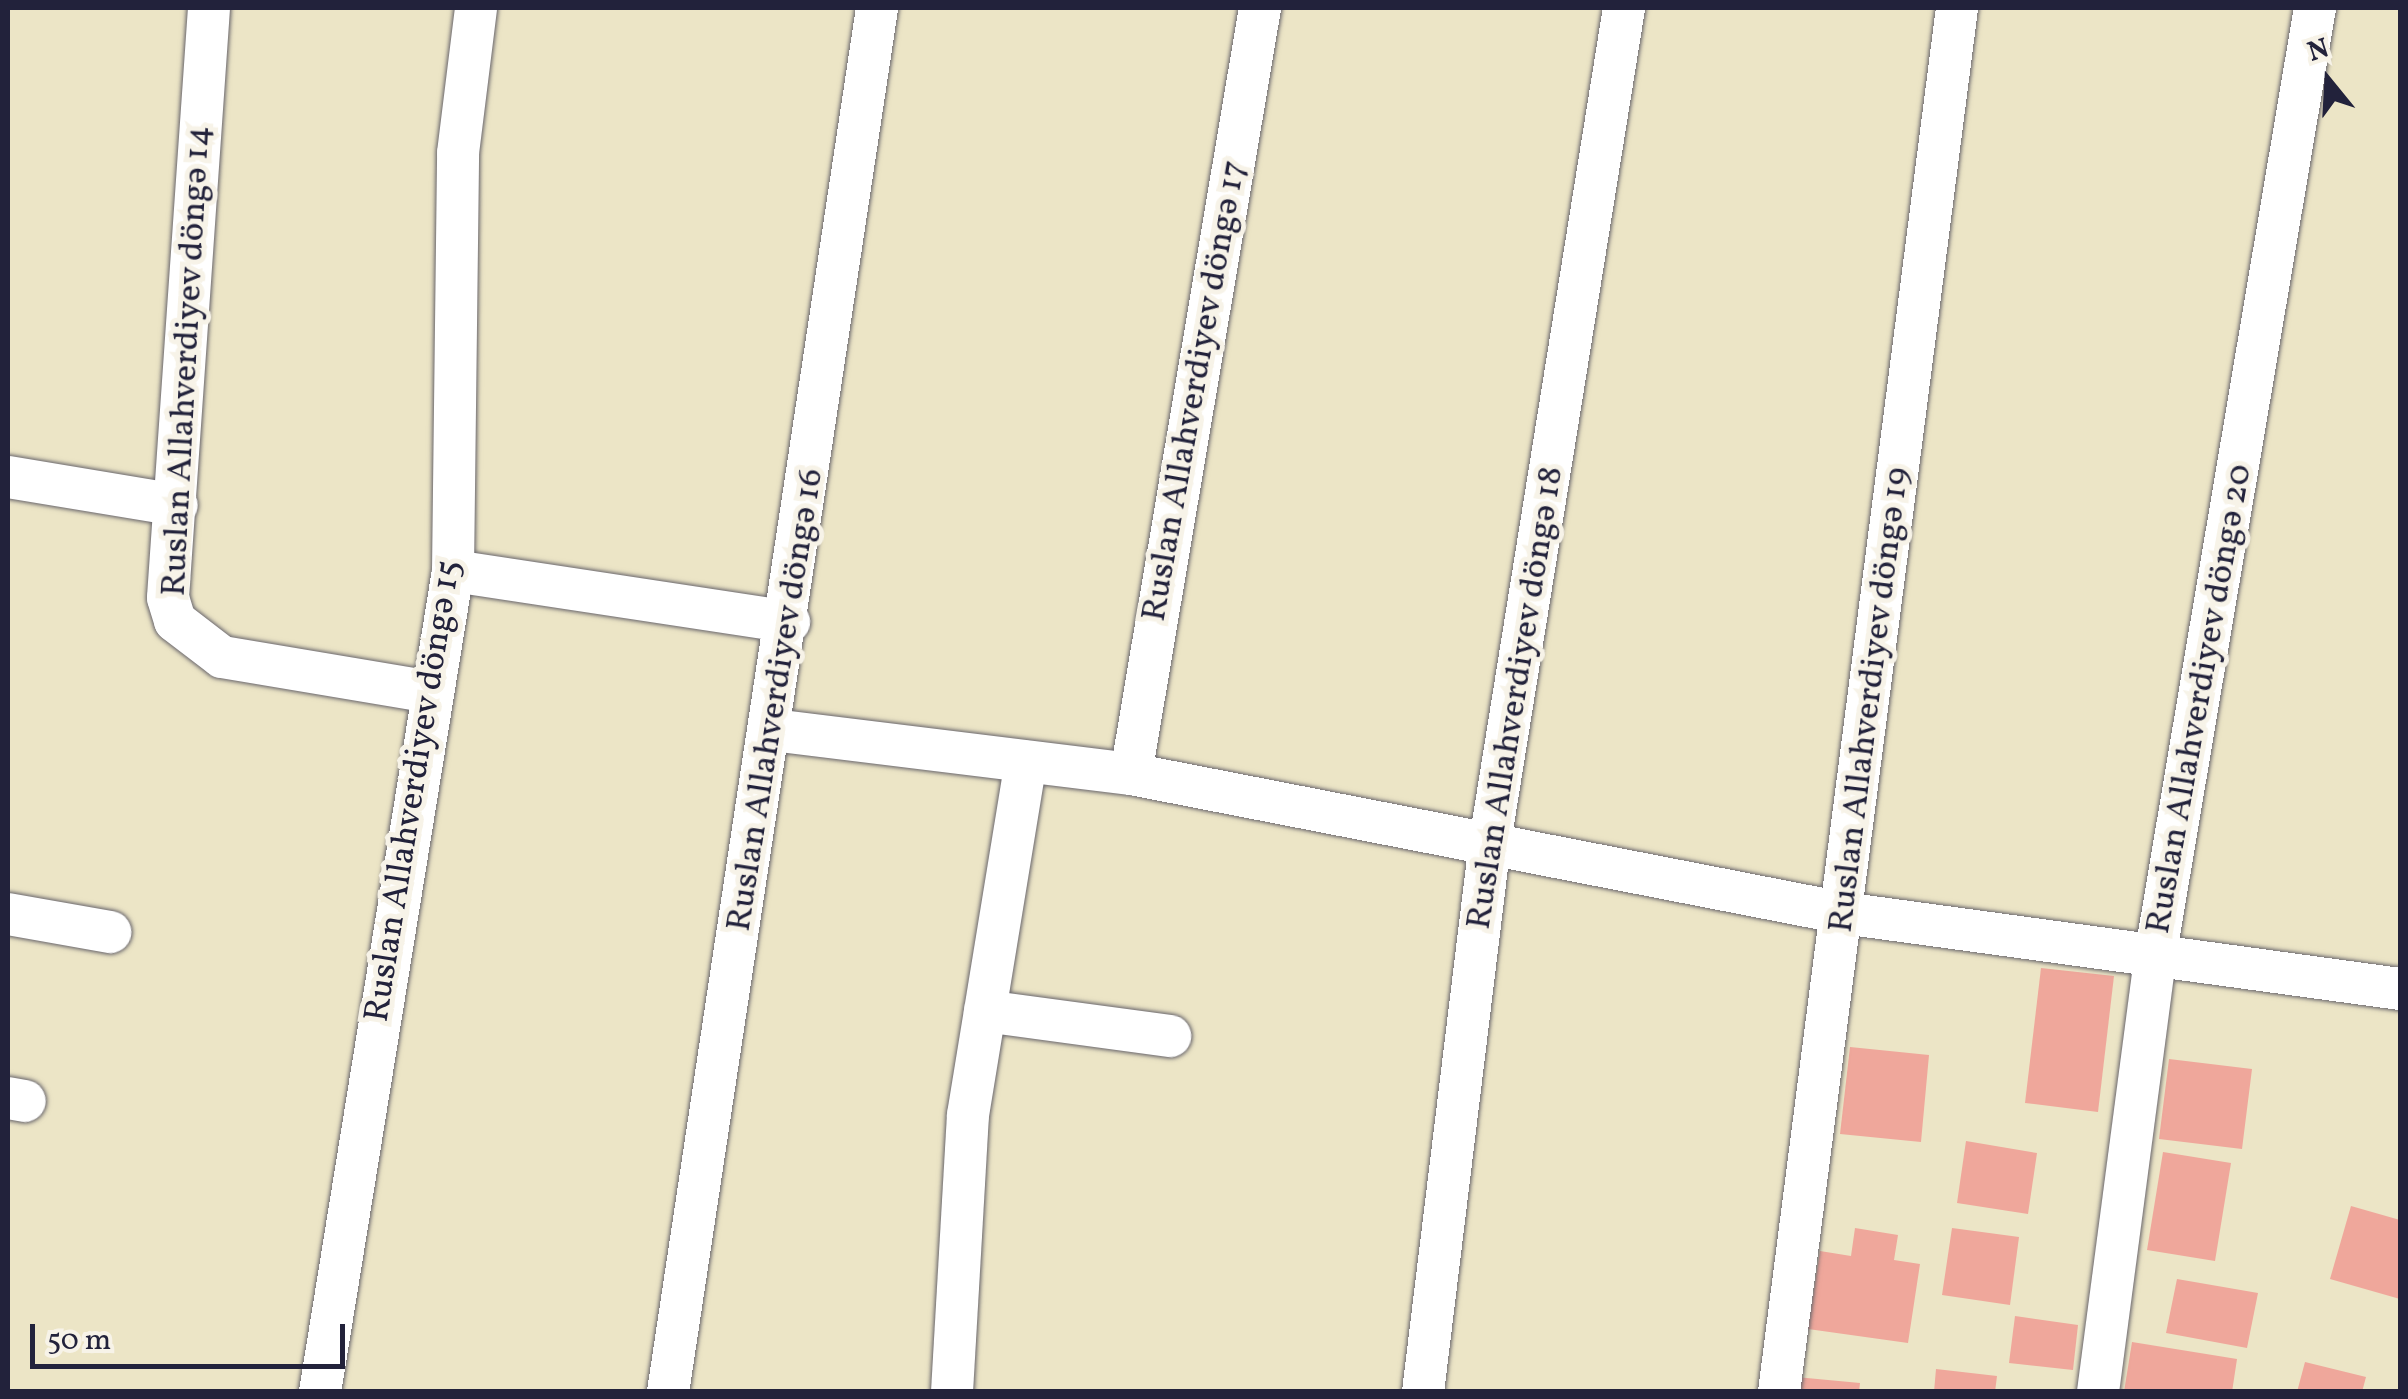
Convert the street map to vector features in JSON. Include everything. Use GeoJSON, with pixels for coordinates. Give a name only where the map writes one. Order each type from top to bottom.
{"type":"FeatureCollection","features":[{"type":"Feature","properties":{"kind":"street","name":"Ruslan Allahverdiyev döngə 14"},"geometry":{"type":"LineString","coordinates":[[208,8],[168,598],[175,622],[202,649],[431,692]]}},
{"type":"Feature","properties":{"kind":"street","name":"Ruslan Allahverdiyev döngə 15"},"geometry":{"type":"LineString","coordinates":[[320,1392],[453,571],[458,153],[476,8]]}},
{"type":"Feature","properties":{"kind":"street","name":"Ruslan Allahverdiyev döngə 16"},"geometry":{"type":"LineString","coordinates":[[668,1392],[789,622],[877,8]]}},
{"type":"Feature","properties":{"kind":"street","name":"Ruslan Allahverdiyev döngə 17"},"geometry":{"type":"LineString","coordinates":[[1131,774],[1260,8]]}},
{"type":"Feature","properties":{"kind":"street","name":"Ruslan Allahverdiyev döngə 18"},"geometry":{"type":"LineString","coordinates":[[1423,1392],[1490,842],[1624,8]]}},
{"type":"Feature","properties":{"kind":"street","name":"Ruslan Allahverdiyev döngə 19"},"geometry":{"type":"LineString","coordinates":[[1779,1392],[1958,8]]}},
{"type":"Feature","properties":{"kind":"street","name":"Ruslan Allahverdiyev döngə 20"},"geometry":{"type":"LineString","coordinates":[[2098,1392],[2156,952],[2315,8]]}},
{"type":"Feature","properties":{"kind":"street"},"geometry":{"type":"LineString","coordinates":[[8,478],[177,504]]}},
{"type":"Feature","properties":{"kind":"street"},"geometry":{"type":"LineString","coordinates":[[453,571],[789,622]]}},
{"type":"Feature","properties":{"kind":"street"},"geometry":{"type":"LineString","coordinates":[[772,730],[1131,774],[1843,913],[2156,952],[2400,989]]}},
{"type":"Feature","properties":{"kind":"street"},"geometry":{"type":"LineString","coordinates":[[952,1392],[968,1114],[1026,762]]}},
{"type":"Feature","properties":{"kind":"street"},"geometry":{"type":"LineString","coordinates":[[8,914],[110,932]]}},
{"type":"Feature","properties":{"kind":"street"},"geometry":{"type":"LineString","coordinates":[[984,1011],[1170,1036]]}},
{"type":"Feature","properties":{"kind":"building"},"geometry":{"type":"Polygon","coordinates":[[[2041,968],[2114,976],[2098,1112],[2025,1103],[2041,968]]]}},
{"type":"Feature","properties":{"kind":"building"},"geometry":{"type":"Polygon","coordinates":[[[1850,1047],[1929,1055],[1921,1142],[1840,1134],[1850,1047]]]}},
{"type":"Feature","properties":{"kind":"building"},"geometry":{"type":"Polygon","coordinates":[[[2169,1059],[2252,1069],[2242,1149],[2159,1139],[2169,1059]]]}},
{"type":"Feature","properties":{"kind":"building"},"geometry":{"type":"Polygon","coordinates":[[[1966,1141],[2037,1153],[2028,1214],[1957,1203],[1966,1141]]]}},
{"type":"Feature","properties":{"kind":"building"},"geometry":{"type":"Polygon","coordinates":[[[2163,1152],[2231,1163],[2215,1261],[2147,1250],[2163,1152]]]}},
{"type":"Feature","properties":{"kind":"building"},"geometry":{"type":"Polygon","coordinates":[[[2351,1206],[2400,1220],[2400,1299],[2330,1279],[2351,1206]]]}},
{"type":"Feature","properties":{"kind":"building"},"geometry":{"type":"Polygon","coordinates":[[[1855,1228],[1898,1235],[1894,1260],[1920,1264],[1908,1343],[1808,1329],[1820,1251],[1851,1256],[1855,1228]]]}},
{"type":"Feature","properties":{"kind":"building"},"geometry":{"type":"Polygon","coordinates":[[[1952,1228],[2019,1237],[2010,1305],[1942,1295],[1952,1228]]]}},
{"type":"Feature","properties":{"kind":"building"},"geometry":{"type":"Polygon","coordinates":[[[2177,1279],[2258,1293],[2247,1348],[2166,1333],[2177,1279]]]}},
{"type":"Feature","properties":{"kind":"building"},"geometry":{"type":"Polygon","coordinates":[[[2015,1316],[2078,1325],[2073,1370],[2009,1363],[2015,1316]]]}},
{"type":"Feature","properties":{"kind":"building"},"geometry":{"type":"Polygon","coordinates":[[[2132,1342],[2237,1359],[2232,1392],[2124,1392],[2132,1342]]]}},
{"type":"Feature","properties":{"kind":"building"},"geometry":{"type":"Polygon","coordinates":[[[2305,1362],[2366,1377],[2362,1392],[2297,1392],[2305,1362]]]}},
{"type":"Feature","properties":{"kind":"building"},"geometry":{"type":"Polygon","coordinates":[[[1936,1369],[1997,1376],[1995,1392],[1934,1392],[1936,1369]]]}},
{"type":"Feature","properties":{"kind":"building"},"geometry":{"type":"Polygon","coordinates":[[[1796,1377],[1860,1383],[1859,1392],[1795,1392],[1796,1377]]]}}]}
